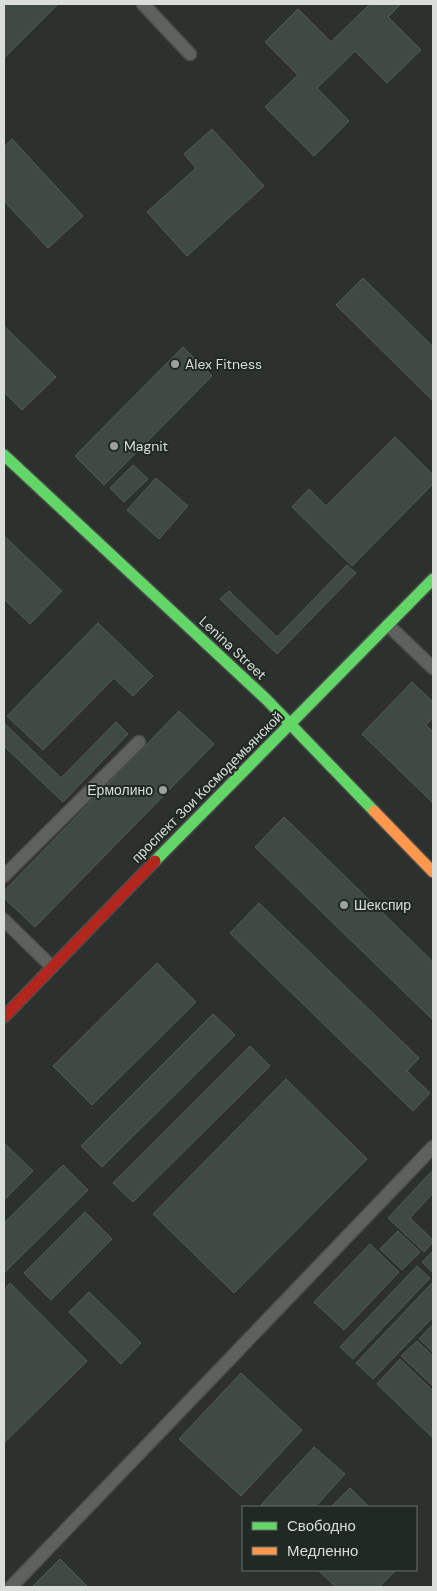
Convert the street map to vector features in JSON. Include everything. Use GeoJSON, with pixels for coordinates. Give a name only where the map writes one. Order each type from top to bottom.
{"type":"FeatureCollection","features":[{"type":"Feature","properties":{"kind":"street","name":"Lenina Street"},"geometry":{"type":"LineString","coordinates":[[4,455],[267,700],[433,872]]}},
{"type":"Feature","properties":{"kind":"street","name":"проспект Зои Космодемьянской"},"geometry":{"type":"LineString","coordinates":[[4,1017],[252,761],[433,579]]}},
{"type":"Feature","properties":{"kind":"lane"},"geometry":{"type":"LineString","coordinates":[[143,4],[190,54]]}},
{"type":"Feature","properties":{"kind":"lane"},"geometry":{"type":"LineString","coordinates":[[388,625],[433,668]]}},
{"type":"Feature","properties":{"kind":"lane"},"geometry":{"type":"LineString","coordinates":[[4,876],[139,742]]}},
{"type":"Feature","properties":{"kind":"lane"},"geometry":{"type":"LineString","coordinates":[[4,920],[52,967]]}},
{"type":"Feature","properties":{"kind":"lane"},"geometry":{"type":"LineString","coordinates":[[11,1587],[433,1147]]}},
{"type":"Feature","properties":{"kind":"building"},"geometry":{"type":"Polygon","coordinates":[[[4,4],[58,4],[4,58],[4,4]]]}},
{"type":"Feature","properties":{"kind":"building"},"geometry":{"type":"Polygon","coordinates":[[[370,4],[401,4],[388,17],[421,50],[387,83],[355,51],[317,88],[349,121],[314,156],[265,107],[298,75],[265,42],[298,9],[331,42],[370,4]]]}},
{"type":"Feature","properties":{"kind":"building"},"geometry":{"type":"Polygon","coordinates":[[[212,129],[264,186],[187,256],[147,212],[196,168],[184,154],[212,129]]]}},
{"type":"Feature","properties":{"kind":"building"},"geometry":{"type":"Polygon","coordinates":[[[12,139],[83,216],[48,248],[4,201],[4,147],[12,139]]]}},
{"type":"Feature","properties":{"kind":"building"},"geometry":{"type":"Polygon","coordinates":[[[363,278],[433,347],[433,401],[336,305],[363,278]]]}},
{"type":"Feature","properties":{"kind":"building"},"geometry":{"type":"Polygon","coordinates":[[[4,326],[56,377],[22,410],[4,392],[4,326]]]}},
{"type":"Feature","properties":{"kind":"building"},"geometry":{"type":"Polygon","coordinates":[[[183,347],[212,376],[104,485],[75,456],[183,347]]]}},
{"type":"Feature","properties":{"kind":"building"},"geometry":{"type":"Polygon","coordinates":[[[395,437],[433,475],[433,484],[352,566],[292,507],[309,489],[326,506],[395,437]]]}},
{"type":"Feature","properties":{"kind":"building"},"geometry":{"type":"Polygon","coordinates":[[[133,465],[148,479],[124,502],[110,488],[133,465]]]}},
{"type":"Feature","properties":{"kind":"building"},"geometry":{"type":"Polygon","coordinates":[[[156,478],[188,506],[159,539],[127,510],[156,478]]]}},
{"type":"Feature","properties":{"kind":"building"},"geometry":{"type":"Polygon","coordinates":[[[4,536],[62,591],[30,624],[4,599],[4,536]]]}},
{"type":"Feature","properties":{"kind":"building"},"geometry":{"type":"Polygon","coordinates":[[[347,565],[356,573],[277,654],[220,599],[229,591],[277,637],[347,565]]]}},
{"type":"Feature","properties":{"kind":"building"},"geometry":{"type":"Polygon","coordinates":[[[98,623],[153,676],[133,696],[114,678],[43,750],[7,716],[98,623]]]}},
{"type":"Feature","properties":{"kind":"building"},"geometry":{"type":"Polygon","coordinates":[[[412,682],[433,702],[433,717],[426,725],[433,732],[433,803],[362,734],[412,682]]]}},
{"type":"Feature","properties":{"kind":"building"},"geometry":{"type":"Polygon","coordinates":[[[179,711],[214,744],[35,927],[4,898],[4,891],[179,711]]]}},
{"type":"Feature","properties":{"kind":"building"},"geometry":{"type":"Polygon","coordinates":[[[116,722],[128,734],[63,802],[4,746],[4,723],[61,778],[116,722]]]}},
{"type":"Feature","properties":{"kind":"building","name":"Шекспир"},"geometry":{"type":"Polygon","coordinates":[[[284,817],[433,962],[433,1020],[255,847],[284,817]]]}},
{"type":"Feature","properties":{"kind":"building"},"geometry":{"type":"Polygon","coordinates":[[[259,903],[419,1058],[407,1071],[430,1093],[413,1111],[230,933],[259,903]]]}},
{"type":"Feature","properties":{"kind":"building"},"geometry":{"type":"Polygon","coordinates":[[[157,963],[196,1002],[92,1105],[53,1066],[157,963]]]}},
{"type":"Feature","properties":{"kind":"building"},"geometry":{"type":"Polygon","coordinates":[[[213,1014],[235,1035],[102,1167],[81,1146],[213,1014]]]}},
{"type":"Feature","properties":{"kind":"building"},"geometry":{"type":"Polygon","coordinates":[[[250,1046],[270,1066],[133,1202],[113,1183],[250,1046]]]}},
{"type":"Feature","properties":{"kind":"building"},"geometry":{"type":"Polygon","coordinates":[[[286,1079],[367,1159],[234,1293],[153,1214],[286,1079]]]}},
{"type":"Feature","properties":{"kind":"building"},"geometry":{"type":"Polygon","coordinates":[[[4,1143],[33,1171],[4,1200],[4,1143]]]}},
{"type":"Feature","properties":{"kind":"building"},"geometry":{"type":"Polygon","coordinates":[[[63,1165],[88,1190],[4,1273],[4,1223],[63,1165]]]}},
{"type":"Feature","properties":{"kind":"building"},"geometry":{"type":"Polygon","coordinates":[[[433,1170],[433,1193],[410,1218],[433,1240],[424,1252],[388,1218],[433,1170]]]}},
{"type":"Feature","properties":{"kind":"building"},"geometry":{"type":"Polygon","coordinates":[[[85,1212],[112,1239],[51,1300],[24,1273],[85,1212]]]}},
{"type":"Feature","properties":{"kind":"building"},"geometry":{"type":"Polygon","coordinates":[[[398,1231],[420,1252],[402,1270],[380,1249],[398,1231]]]}},
{"type":"Feature","properties":{"kind":"building"},"geometry":{"type":"Polygon","coordinates":[[[370,1244],[399,1272],[344,1330],[314,1302],[370,1244]]]}},
{"type":"Feature","properties":{"kind":"building"},"geometry":{"type":"Polygon","coordinates":[[[433,1251],[433,1273],[422,1262],[433,1251]]]}},
{"type":"Feature","properties":{"kind":"building"},"geometry":{"type":"Polygon","coordinates":[[[417,1266],[430,1278],[353,1359],[340,1347],[417,1266]]]}},
{"type":"Feature","properties":{"kind":"building"},"geometry":{"type":"Polygon","coordinates":[[[433,1282],[433,1317],[373,1379],[356,1363],[433,1282]]]}},
{"type":"Feature","properties":{"kind":"building"},"geometry":{"type":"Polygon","coordinates":[[[10,1283],[87,1361],[5,1442],[4,1290],[10,1283]]]}},
{"type":"Feature","properties":{"kind":"building"},"geometry":{"type":"Polygon","coordinates":[[[89,1292],[141,1343],[121,1364],[69,1312],[89,1292]]]}},
{"type":"Feature","properties":{"kind":"building"},"geometry":{"type":"Polygon","coordinates":[[[433,1324],[433,1352],[419,1339],[433,1324]]]}},
{"type":"Feature","properties":{"kind":"building"},"geometry":{"type":"Polygon","coordinates":[[[417,1341],[433,1356],[433,1386],[401,1356],[417,1341]]]}},
{"type":"Feature","properties":{"kind":"building"},"geometry":{"type":"Polygon","coordinates":[[[400,1359],[433,1391],[433,1438],[377,1384],[400,1359]]]}},
{"type":"Feature","properties":{"kind":"building"},"geometry":{"type":"Polygon","coordinates":[[[241,1373],[302,1430],[241,1496],[179,1439],[241,1373]]]}},
{"type":"Feature","properties":{"kind":"building"},"geometry":{"type":"Polygon","coordinates":[[[314,1447],[345,1474],[316,1506],[261,1505],[314,1447]]]}},
{"type":"Feature","properties":{"kind":"building"},"geometry":{"type":"Polygon","coordinates":[[[350,1488],[368,1506],[332,1506],[350,1488]]]}},
{"type":"Feature","properties":{"kind":"building"},"geometry":{"type":"Polygon","coordinates":[[[60,1559],[88,1587],[32,1587],[60,1559]]]}},
{"type":"Feature","properties":{"kind":"building"},"geometry":{"type":"Polygon","coordinates":[[[319,1571],[395,1571],[379,1587],[336,1587],[319,1571]]]}},
{"type":"Feature","properties":{"kind":"traffic: fast"},"geometry":{"type":"LineString","coordinates":[[4,455],[267,700],[374,811]]}},
{"type":"Feature","properties":{"kind":"traffic: fast"},"geometry":{"type":"LineString","coordinates":[[155,861],[433,579]]}},
{"type":"Feature","properties":{"kind":"traffic: slow"},"geometry":{"type":"LineString","coordinates":[[374,811],[433,872]]}},
{"type":"Feature","properties":{"kind":"traffic: jam"},"geometry":{"type":"LineString","coordinates":[[4,1017],[155,861]]}},
{"type":"Feature","properties":{"kind":"place","name":"Alex Fitness"},"geometry":{"type":"Point","coordinates":[175,364]}},
{"type":"Feature","properties":{"kind":"place","name":"Magnit"},"geometry":{"type":"Point","coordinates":[114,446]}},
{"type":"Feature","properties":{"kind":"place","name":"Ермолино"},"geometry":{"type":"Point","coordinates":[163,790]}},
{"type":"Feature","properties":{"kind":"place","name":"Шекспир"},"geometry":{"type":"Point","coordinates":[344,905]}}]}
